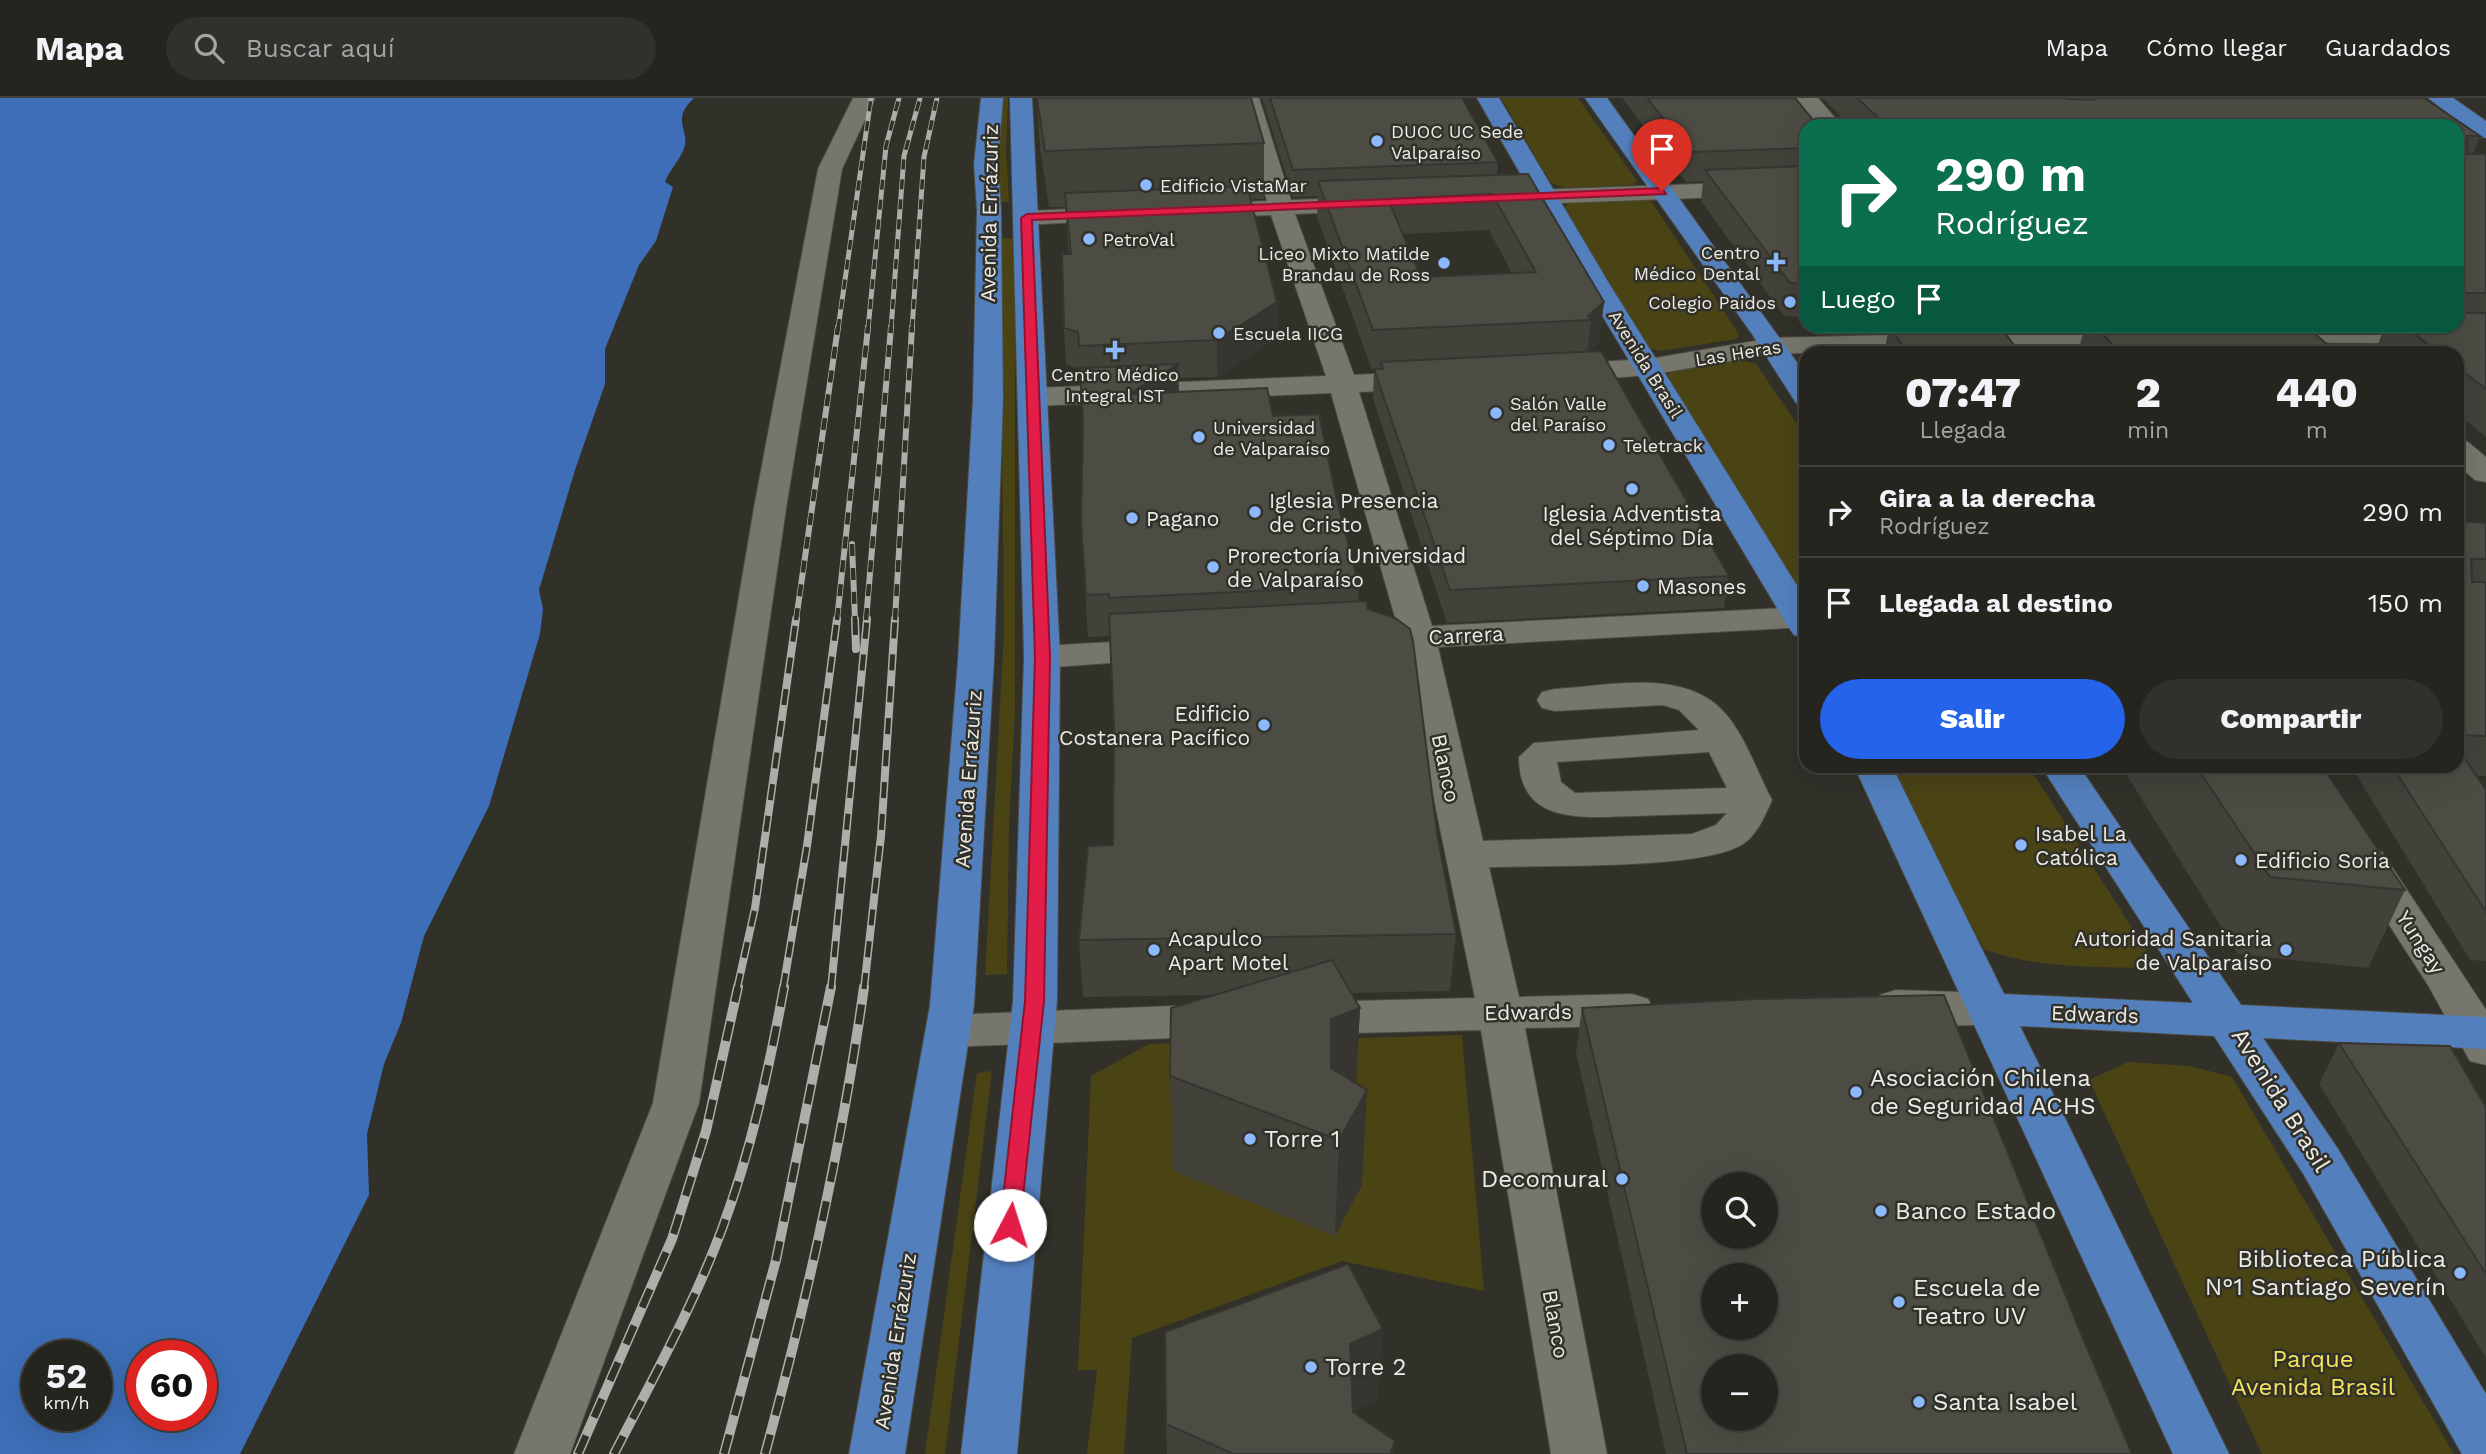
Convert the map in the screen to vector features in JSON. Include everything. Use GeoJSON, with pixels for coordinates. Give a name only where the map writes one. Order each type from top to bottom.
{"type":"FeatureCollection","features":[{"type":"Feature","properties":{"kind":"main road","name":"Avenida Errázuriz"},"geometry":{"type":"LineString","coordinates":[[877,1454],[953,996],[977,646],[988,400],[989,210],[986,164],[992,98]]}},
{"type":"Feature","properties":{"kind":"main road","name":"Avenida Errázuriz"},"geometry":{"type":"LineString","coordinates":[[989,1454],[1015,1174],[1032,1027],[1042,657],[1021,98]]}},
{"type":"Feature","properties":{"kind":"main road","name":"Avenida Brasil"},"geometry":{"type":"LineString","coordinates":[[1489,98],[1597,285],[1799,612]]}},
{"type":"Feature","properties":{"kind":"main road"},"geometry":{"type":"LineString","coordinates":[[1596,98],[1799,386]]}},
{"type":"Feature","properties":{"kind":"main road"},"geometry":{"type":"LineString","coordinates":[[2439,98],[2486,131]]}},
{"type":"Feature","properties":{"kind":"main road"},"geometry":{"type":"LineString","coordinates":[[1876,773],[1991,1009],[2200,1454]]}},
{"type":"Feature","properties":{"kind":"main road","name":"Avenida Brasil"},"geometry":{"type":"LineString","coordinates":[[2065,773],[2230,1019],[2321,1162],[2486,1444]]}},
{"type":"Feature","properties":{"kind":"main road","name":"Edwards"},"geometry":{"type":"LineString","coordinates":[[1991,1009],[2230,1019],[2483,1038]]}},
{"type":"Feature","properties":{"kind":"street"},"geometry":{"type":"LineString","coordinates":[[542,1454],[676,1103],[771,502],[830,169],[864,98]]}},
{"type":"Feature","properties":{"kind":"street","name":"Blanco"},"geometry":{"type":"LineString","coordinates":[[1248,98],[1281,208],[1341,382],[1418,637],[1500,1013],[1579,1454]]}},
{"type":"Feature","properties":{"kind":"street"},"geometry":{"type":"LineString","coordinates":[[1806,98],[1825,119]]}},
{"type":"Feature","properties":{"kind":"street"},"geometry":{"type":"LineString","coordinates":[[1474,199],[1799,187]]}},
{"type":"Feature","properties":{"kind":"street"},"geometry":{"type":"LineString","coordinates":[[1174,212],[1391,203]]}},
{"type":"Feature","properties":{"kind":"street"},"geometry":{"type":"LineString","coordinates":[[1027,218],[1147,213]]}},
{"type":"Feature","properties":{"kind":"street"},"geometry":{"type":"LineString","coordinates":[[2242,336],[2280,333]]}},
{"type":"Feature","properties":{"kind":"street"},"geometry":{"type":"LineString","coordinates":[[2322,333],[2336,346]]}},
{"type":"Feature","properties":{"kind":"street"},"geometry":{"type":"LineString","coordinates":[[2402,333],[2486,336]]}},
{"type":"Feature","properties":{"kind":"street","name":"Las Heras"},"geometry":{"type":"LineString","coordinates":[[1535,374],[1649,367],[1772,346],[2159,337]]}},
{"type":"Feature","properties":{"kind":"street"},"geometry":{"type":"LineString","coordinates":[[1034,397],[1456,379]]}},
{"type":"Feature","properties":{"kind":"street"},"geometry":{"type":"LineString","coordinates":[[2464,454],[2486,473]]}},
{"type":"Feature","properties":{"kind":"street","name":"Carrera"},"geometry":{"type":"LineString","coordinates":[[1356,640],[1799,620]]}},
{"type":"Feature","properties":{"kind":"street"},"geometry":{"type":"LineString","coordinates":[[1042,657],[1194,649]]}},
{"type":"Feature","properties":{"kind":"street"},"geometry":{"type":"LineString","coordinates":[[1465,855],[1692,847],[1727,839],[1744,823],[1752,800],[1714,723],[1692,702],[1665,695],[1555,700]]}},
{"type":"Feature","properties":{"kind":"street"},"geometry":{"type":"LineString","coordinates":[[1722,740],[1547,751],[1538,757],[1540,784],[1550,797],[1570,805],[1752,800]]}},
{"type":"Feature","properties":{"kind":"street","name":"Yungay"},"geometry":{"type":"LineString","coordinates":[[2351,834],[2483,1038]]}},
{"type":"Feature","properties":{"kind":"street","name":"Edwards"},"geometry":{"type":"LineString","coordinates":[[1852,1007],[1943,1006],[1991,1009]]}},
{"type":"Feature","properties":{"kind":"street","name":"Edwards"},"geometry":{"type":"LineString","coordinates":[[948,1031],[1268,1019],[1674,1010]]}},
{"type":"Feature","properties":{"kind":"green space"},"geometry":{"type":"Polygon","coordinates":[[[999,98],[1008,98],[1006,150],[1009,202],[999,202],[999,98]]]}},
{"type":"Feature","properties":{"kind":"green space"},"geometry":{"type":"Polygon","coordinates":[[[1501,98],[1578,98],[1637,181],[1633,185],[1565,188],[1551,183],[1501,98]]]}},
{"type":"Feature","properties":{"kind":"green space"},"geometry":{"type":"Polygon","coordinates":[[[1643,198],[1651,201],[1739,334],[1737,339],[1660,351],[1648,348],[1565,207],[1570,201],[1643,198]]]}},
{"type":"Feature","properties":{"kind":"green space"},"geometry":{"type":"Polygon","coordinates":[[[1000,238],[1015,238],[1015,714],[1009,825],[1007,974],[985,975],[1004,634],[1000,238]]]}},
{"type":"Feature","properties":{"kind":"green space"},"geometry":{"type":"Polygon","coordinates":[[[1735,358],[1756,364],[1799,427],[1799,592],[1795,591],[1667,376],[1672,369],[1735,358]]]}},
{"type":"Feature","properties":{"kind":"green space"},"geometry":{"type":"Polygon","coordinates":[[[1891,773],[2033,773],[2158,968],[2047,964],[2004,956],[1984,949],[1891,773]]]}},
{"type":"Feature","properties":{"kind":"green space"},"geometry":{"type":"Polygon","coordinates":[[[1462,1035],[1484,1291],[1342,1261],[1132,1338],[1124,1454],[1087,1454],[1097,1370],[1078,1370],[1091,1076],[1149,1044],[1462,1035]]]}},
{"type":"Feature","properties":{"kind":"green space","name":"Parque Avenida Brasil"},"geometry":{"type":"Polygon","coordinates":[[[2128,1062],[2190,1066],[2232,1077],[2454,1454],[2262,1454],[2089,1080],[2128,1062]]]}},
{"type":"Feature","properties":{"kind":"green space"},"geometry":{"type":"Polygon","coordinates":[[[992,1071],[945,1454],[925,1454],[977,1073],[992,1071]]]}},
{"type":"Feature","properties":{"kind":"water"},"geometry":{"type":"Polygon","coordinates":[[[0,98],[694,98],[683,114],[685,145],[665,182],[673,187],[656,241],[639,265],[605,349],[605,384],[575,470],[539,590],[543,609],[540,634],[489,806],[424,936],[401,1023],[384,1064],[367,1134],[369,1195],[240,1454],[0,1454],[0,98]]]}},
{"type":"Feature","properties":{"kind":"building"},"geometry":{"type":"Polygon","coordinates":[[[1037,98],[1251,98],[1264,143],[1045,151],[1037,98]]]}},
{"type":"Feature","properties":{"kind":"building","name":"DUOC UC Sede Valparaíso"},"geometry":{"type":"Polygon","coordinates":[[[1270,98],[1462,98],[1498,162],[1293,170],[1270,98]]]}},
{"type":"Feature","properties":{"kind":"building"},"geometry":{"type":"Polygon","coordinates":[[[1647,98],[1795,98],[1812,119],[1799,119],[1799,148],[1690,152],[1647,98]]]}},
{"type":"Feature","properties":{"kind":"building"},"geometry":{"type":"Polygon","coordinates":[[[1857,98],[2424,98],[2455,119],[1880,119],[1857,98]]]}},
{"type":"Feature","properties":{"kind":"building"},"geometry":{"type":"Polygon","coordinates":[[[2464,125],[2480,136],[2467,136],[2467,154],[2486,154],[2486,293],[2464,293],[2464,125]]]}},
{"type":"Feature","properties":{"kind":"building"},"geometry":{"type":"Polygon","coordinates":[[[1799,166],[1799,284],[1790,283],[1705,170],[1799,166]]]}},
{"type":"Feature","properties":{"kind":"building"},"geometry":{"type":"Polygon","coordinates":[[[1528,174],[1604,302],[1588,316],[1591,320],[1373,330],[1318,181],[1528,174]],[[1492,194],[1388,199],[1421,277],[1536,272],[1492,194]]]}},
{"type":"Feature","properties":{"kind":"building"},"geometry":{"type":"Polygon","coordinates":[[[1247,186],[1277,302],[1217,340],[1079,346],[1078,332],[1064,328],[1062,254],[1071,254],[1065,193],[1247,186]]]}},
{"type":"Feature","properties":{"kind":"building"},"geometry":{"type":"Polygon","coordinates":[[[2464,313],[2486,313],[2486,389],[2464,372],[2464,346],[2430,346],[2414,333],[2464,333],[2464,313]]]}},
{"type":"Feature","properties":{"kind":"building"},"geometry":{"type":"Polygon","coordinates":[[[1893,333],[2005,333],[2015,346],[1903,346],[1893,333]]]}},
{"type":"Feature","properties":{"kind":"building"},"geometry":{"type":"Polygon","coordinates":[[[2102,333],[2314,333],[2329,346],[2114,346],[2102,333]]]}},
{"type":"Feature","properties":{"kind":"building"},"geometry":{"type":"Polygon","coordinates":[[[1601,351],[1729,576],[1450,590],[1374,369],[1383,369],[1381,362],[1601,351]]]}},
{"type":"Feature","properties":{"kind":"building"},"geometry":{"type":"Polygon","coordinates":[[[1178,364],[1129,394],[1267,388],[1273,416],[1319,414],[1359,586],[1109,598],[1109,594],[1086,595],[1081,524],[1083,423],[1080,368],[1178,364]]]}},
{"type":"Feature","properties":{"kind":"building"},"geometry":{"type":"Polygon","coordinates":[[[2464,521],[2486,523],[2486,559],[2471,559],[2472,582],[2486,582],[2486,736],[2464,735],[2464,521]]]}},
{"type":"Feature","properties":{"kind":"building"},"geometry":{"type":"Polygon","coordinates":[[[1366,601],[1368,609],[1395,618],[1410,629],[1437,833],[1456,934],[1079,940],[1088,846],[1113,845],[1114,727],[1109,614],[1366,601]]]}},
{"type":"Feature","properties":{"kind":"building"},"geometry":{"type":"Polygon","coordinates":[[[2464,757],[2486,790],[2486,912],[2397,773],[2464,773],[2464,757]]]}},
{"type":"Feature","properties":{"kind":"building"},"geometry":{"type":"Polygon","coordinates":[[[2201,773],[2327,773],[2405,890],[2270,877],[2201,773]]]}},
{"type":"Feature","properties":{"kind":"building"},"geometry":{"type":"Polygon","coordinates":[[[1332,960],[1360,1008],[1331,1019],[1331,1068],[1367,1090],[1339,1140],[1170,1076],[1171,1008],[1332,960]]]}},
{"type":"Feature","properties":{"kind":"building"},"geometry":{"type":"Polygon","coordinates":[[[1944,995],[2132,1454],[1687,1454],[1582,1008],[1756,999],[1944,995]]]}},
{"type":"Feature","properties":{"kind":"building"},"geometry":{"type":"Polygon","coordinates":[[[2339,1043],[2450,1046],[2486,1107],[2486,1274],[2339,1043]]]}},
{"type":"Feature","properties":{"kind":"building"},"geometry":{"type":"Polygon","coordinates":[[[1348,1264],[1383,1329],[1350,1344],[1353,1412],[1395,1441],[1390,1454],[1234,1454],[1166,1424],[1165,1332],[1348,1264]]]}},
{"type":"Feature","properties":{"kind":"railway"},"geometry":{"type":"LineString","coordinates":[[838,329],[871,98]]}},
{"type":"Feature","properties":{"kind":"railway"},"geometry":{"type":"LineString","coordinates":[[868,329],[886,146],[899,98]]}},
{"type":"Feature","properties":{"kind":"railway"},"geometry":{"type":"LineString","coordinates":[[891,329],[904,156],[920,98]]}},
{"type":"Feature","properties":{"kind":"railway"},"geometry":{"type":"LineString","coordinates":[[912,329],[924,157],[937,98]]}},
{"type":"Feature","properties":{"kind":"railway"},"geometry":{"type":"LineString","coordinates":[[796,620],[838,327]]}},
{"type":"Feature","properties":{"kind":"railway"},"geometry":{"type":"LineString","coordinates":[[837,620],[868,327]]}},
{"type":"Feature","properties":{"kind":"railway"},"geometry":{"type":"LineString","coordinates":[[866,620],[891,327]]}},
{"type":"Feature","properties":{"kind":"railway"},"geometry":{"type":"LineString","coordinates":[[895,620],[912,327]]}},
{"type":"Feature","properties":{"kind":"railway"},"geometry":{"type":"LineString","coordinates":[[852,544],[855,620]]}},
{"type":"Feature","properties":{"kind":"railway"},"geometry":{"type":"LineString","coordinates":[[737,989],[755,908],[796,619]]}},
{"type":"Feature","properties":{"kind":"railway"},"geometry":{"type":"LineString","coordinates":[[783,989],[807,846],[837,619]]}},
{"type":"Feature","properties":{"kind":"railway"},"geometry":{"type":"LineString","coordinates":[[855,619],[856,649]]}},
{"type":"Feature","properties":{"kind":"railway"},"geometry":{"type":"LineString","coordinates":[[831,989],[867,619]]}},
{"type":"Feature","properties":{"kind":"railway"},"geometry":{"type":"LineString","coordinates":[[864,989],[881,836],[895,619]]}},
{"type":"Feature","properties":{"kind":"railway"},"geometry":{"type":"LineString","coordinates":[[578,1454],[672,1239],[706,1131],[738,987]]}},
{"type":"Feature","properties":{"kind":"railway"},"geometry":{"type":"LineString","coordinates":[[614,1454],[685,1315],[722,1229],[758,1110],[784,987]]}},
{"type":"Feature","properties":{"kind":"railway"},"geometry":{"type":"LineString","coordinates":[[724,1454],[776,1260],[831,987]]}},
{"type":"Feature","properties":{"kind":"railway"},"geometry":{"type":"LineString","coordinates":[[765,1454],[822,1222],[864,987]]}},
{"type":"Feature","properties":{"kind":"place","name":"DUOC UC Sede Valparaíso"},"geometry":{"type":"Point","coordinates":[1377,141]}},
{"type":"Feature","properties":{"kind":"place","name":"Edificio VistaMar"},"geometry":{"type":"Point","coordinates":[1146,185]}},
{"type":"Feature","properties":{"kind":"place","name":"PetroVal"},"geometry":{"type":"Point","coordinates":[1089,239]}},
{"type":"Feature","properties":{"kind":"place","name":"Centro Médico Dental"},"geometry":{"type":"Point","coordinates":[1776,262]}},
{"type":"Feature","properties":{"kind":"place","name":"Liceo Mixto Matilde Brandau de Ross"},"geometry":{"type":"Point","coordinates":[1444,263]}},
{"type":"Feature","properties":{"kind":"place","name":"Colegio Paidos"},"geometry":{"type":"Point","coordinates":[1790,302]}},
{"type":"Feature","properties":{"kind":"place","name":"Escuela IICG"},"geometry":{"type":"Point","coordinates":[1219,333]}},
{"type":"Feature","properties":{"kind":"place","name":"Centro Médico Integral IST"},"geometry":{"type":"Point","coordinates":[1115,350]}},
{"type":"Feature","properties":{"kind":"place","name":"Salón Valle del Paraíso"},"geometry":{"type":"Point","coordinates":[1496,413]}},
{"type":"Feature","properties":{"kind":"place","name":"Universidad de Valparaíso"},"geometry":{"type":"Point","coordinates":[1199,437]}},
{"type":"Feature","properties":{"kind":"place","name":"Teletrack"},"geometry":{"type":"Point","coordinates":[1609,445]}},
{"type":"Feature","properties":{"kind":"place","name":"Iglesia Adventista del Séptimo Día"},"geometry":{"type":"Point","coordinates":[1632,489]}},
{"type":"Feature","properties":{"kind":"place","name":"Iglesia Presencia de Cristo"},"geometry":{"type":"Point","coordinates":[1255,512]}},
{"type":"Feature","properties":{"kind":"place","name":"Pagano"},"geometry":{"type":"Point","coordinates":[1132,518]}},
{"type":"Feature","properties":{"kind":"place","name":"Prorectoría Universidad de Valparaíso"},"geometry":{"type":"Point","coordinates":[1213,567]}},
{"type":"Feature","properties":{"kind":"place","name":"Masones"},"geometry":{"type":"Point","coordinates":[1643,586]}},
{"type":"Feature","properties":{"kind":"place","name":"Edificio Costanera Pacífico"},"geometry":{"type":"Point","coordinates":[1264,725]}},
{"type":"Feature","properties":{"kind":"place","name":"Isabel La Católica"},"geometry":{"type":"Point","coordinates":[2021,845]}},
{"type":"Feature","properties":{"kind":"place","name":"Edificio Soria"},"geometry":{"type":"Point","coordinates":[2241,860]}},
{"type":"Feature","properties":{"kind":"place","name":"Acapulco Apart Motel"},"geometry":{"type":"Point","coordinates":[1154,950]}},
{"type":"Feature","properties":{"kind":"place","name":"Autoridad Sanitaria de Valparaíso"},"geometry":{"type":"Point","coordinates":[2286,950]}},
{"type":"Feature","properties":{"kind":"place","name":"Asociación Chilena de Seguridad ACHS"},"geometry":{"type":"Point","coordinates":[1856,1092]}},
{"type":"Feature","properties":{"kind":"place","name":"Torre 1"},"geometry":{"type":"Point","coordinates":[1250,1139]}},
{"type":"Feature","properties":{"kind":"place","name":"Decomural"},"geometry":{"type":"Point","coordinates":[1622,1179]}},
{"type":"Feature","properties":{"kind":"place","name":"Banco Estado"},"geometry":{"type":"Point","coordinates":[1881,1211]}},
{"type":"Feature","properties":{"kind":"place","name":"Biblioteca Pública N°1 Santiago Severín"},"geometry":{"type":"Point","coordinates":[2460,1273]}},
{"type":"Feature","properties":{"kind":"place","name":"Escuela de Teatro UV"},"geometry":{"type":"Point","coordinates":[1899,1302]}},
{"type":"Feature","properties":{"kind":"place","name":"Torre 2"},"geometry":{"type":"Point","coordinates":[1311,1367]}},
{"type":"Feature","properties":{"kind":"place","name":"Santa Isabel"},"geometry":{"type":"Point","coordinates":[1919,1402]}},
{"type":"Feature","properties":{"kind":"route"},"geometry":{"type":"LineString","coordinates":[[1010,1225],[1035,1001],[1042,657],[1027,218],[1662,191]]}}]}
